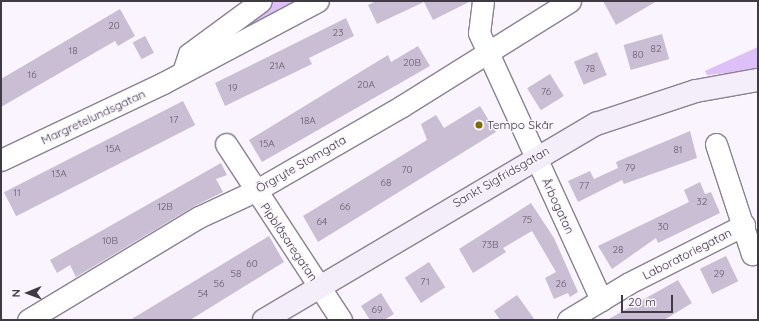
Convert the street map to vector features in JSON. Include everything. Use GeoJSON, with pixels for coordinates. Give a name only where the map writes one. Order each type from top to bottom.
{"type":"FeatureCollection","features":[{"type":"Feature","properties":{"kind":"street"},"geometry":{"type":"LineString","coordinates":[[183,72],[189,54],[261,1]]}},
{"type":"Feature","properties":{"kind":"street","name":"Margretelundsgatan"},"geometry":{"type":"LineString","coordinates":[[1,160],[183,72],[318,1]]}},
{"type":"Feature","properties":{"kind":"street","name":"Årbogatan"},"geometry":{"type":"LineString","coordinates":[[483,1],[479,33],[601,300]]}},
{"type":"Feature","properties":{"kind":"street","name":"Örgryte Stomgata"},"geometry":{"type":"LineString","coordinates":[[28,320],[199,217],[255,191],[570,1]]}},
{"type":"Feature","properties":{"kind":"street","name":"Sankt Sigfridsgatan"},"geometry":{"type":"LineString","coordinates":[[264,320],[535,158],[596,124],[696,91],[758,80]]}},
{"type":"Feature","properties":{"kind":"street","name":"Pipblåsaregatan"},"geometry":{"type":"LineString","coordinates":[[226,144],[255,191],[340,320]]}},
{"type":"Feature","properties":{"kind":"street","name":"Laboratoriegatan"},"geometry":{"type":"LineString","coordinates":[[716,144],[744,225],[752,254]]}},
{"type":"Feature","properties":{"kind":"street","name":"Laboratoriegatan"},"geometry":{"type":"LineString","coordinates":[[568,320],[601,300],[744,225]]}},
{"type":"Feature","properties":{"kind":"shaded area"},"geometry":{"type":"Polygon","coordinates":[[[274,1],[305,1],[196,57],[242,24],[274,1]]]}},
{"type":"Feature","properties":{"kind":"shaded area"},"geometry":{"type":"Polygon","coordinates":[[[758,47],[758,70],[707,75],[705,71],[758,47]]]}},
{"type":"Feature","properties":{"kind":"building"},"geometry":{"type":"Polygon","coordinates":[[[376,1],[471,1],[433,20],[424,2],[377,24],[368,5],[376,1]]]}},
{"type":"Feature","properties":{"kind":"building"},"geometry":{"type":"Polygon","coordinates":[[[603,1],[657,1],[616,25],[603,1]]]}},
{"type":"Feature","properties":{"kind":"building"},"geometry":{"type":"Polygon","coordinates":[[[120,9],[135,36],[118,46],[115,41],[1,107],[1,79],[120,9]]]}},
{"type":"Feature","properties":{"kind":"building"},"geometry":{"type":"Polygon","coordinates":[[[346,18],[354,36],[309,58],[312,64],[225,106],[215,83],[346,18]]]}},
{"type":"Feature","properties":{"kind":"building"},"geometry":{"type":"Polygon","coordinates":[[[662,34],[669,59],[631,70],[624,45],[662,34]]]}},
{"type":"Feature","properties":{"kind":"building"},"geometry":{"type":"Polygon","coordinates":[[[145,36],[154,53],[142,59],[133,43],[145,36]]]}},
{"type":"Feature","properties":{"kind":"building"},"geometry":{"type":"Polygon","coordinates":[[[418,46],[430,66],[262,162],[249,140],[388,55],[391,62],[418,46]]]}},
{"type":"Feature","properties":{"kind":"building"},"geometry":{"type":"Polygon","coordinates":[[[597,52],[607,75],[584,85],[574,62],[597,52]]]}},
{"type":"Feature","properties":{"kind":"building"},"geometry":{"type":"Polygon","coordinates":[[[550,74],[564,96],[541,110],[527,88],[550,74]]]}},
{"type":"Feature","properties":{"kind":"building"},"geometry":{"type":"Polygon","coordinates":[[[183,101],[195,125],[16,216],[4,192],[183,101]]]}},
{"type":"Feature","properties":{"kind":"building"},"geometry":{"type":"Polygon","coordinates":[[[480,106],[496,132],[318,242],[303,216],[427,140],[421,124],[436,115],[444,128],[480,106]]]}},
{"type":"Feature","properties":{"kind":"building"},"geometry":{"type":"Polygon","coordinates":[[[690,131],[697,158],[624,184],[622,180],[578,202],[568,181],[590,171],[594,179],[618,168],[616,162],[690,131]]]}},
{"type":"Feature","properties":{"kind":"building"},"geometry":{"type":"Polygon","coordinates":[[[221,163],[227,175],[216,179],[223,192],[193,207],[76,277],[70,265],[57,273],[50,260],[221,163]]]}},
{"type":"Feature","properties":{"kind":"building"},"geometry":{"type":"Polygon","coordinates":[[[700,182],[705,194],[711,192],[720,213],[658,243],[656,238],[612,269],[598,246],[689,202],[684,190],[700,182]]]}},
{"type":"Feature","properties":{"kind":"building"},"geometry":{"type":"Polygon","coordinates":[[[531,203],[554,238],[578,292],[570,297],[568,293],[554,299],[545,278],[556,272],[532,231],[503,248],[506,252],[473,273],[459,249],[531,203]]]}},
{"type":"Feature","properties":{"kind":"building"},"geometry":{"type":"Polygon","coordinates":[[[269,236],[284,262],[190,320],[130,320],[269,236]]]}},
{"type":"Feature","properties":{"kind":"building"},"geometry":{"type":"Polygon","coordinates":[[[726,256],[738,281],[712,294],[700,269],[726,256]]]}},
{"type":"Feature","properties":{"kind":"building"},"geometry":{"type":"Polygon","coordinates":[[[429,262],[445,287],[421,303],[405,278],[429,262]]]}},
{"type":"Feature","properties":{"kind":"building"},"geometry":{"type":"Polygon","coordinates":[[[678,280],[692,303],[664,320],[607,320],[678,280]]]}},
{"type":"Feature","properties":{"kind":"building"},"geometry":{"type":"Polygon","coordinates":[[[381,293],[394,314],[384,320],[370,320],[361,306],[381,293]]]}},
{"type":"Feature","properties":{"kind":"building"},"geometry":{"type":"Polygon","coordinates":[[[517,295],[535,320],[500,320],[494,311],[517,295]]]}},
{"type":"Feature","properties":{"kind":"place","name":"Tempo Skår"},"geometry":{"type":"Point","coordinates":[479,125]}}]}
